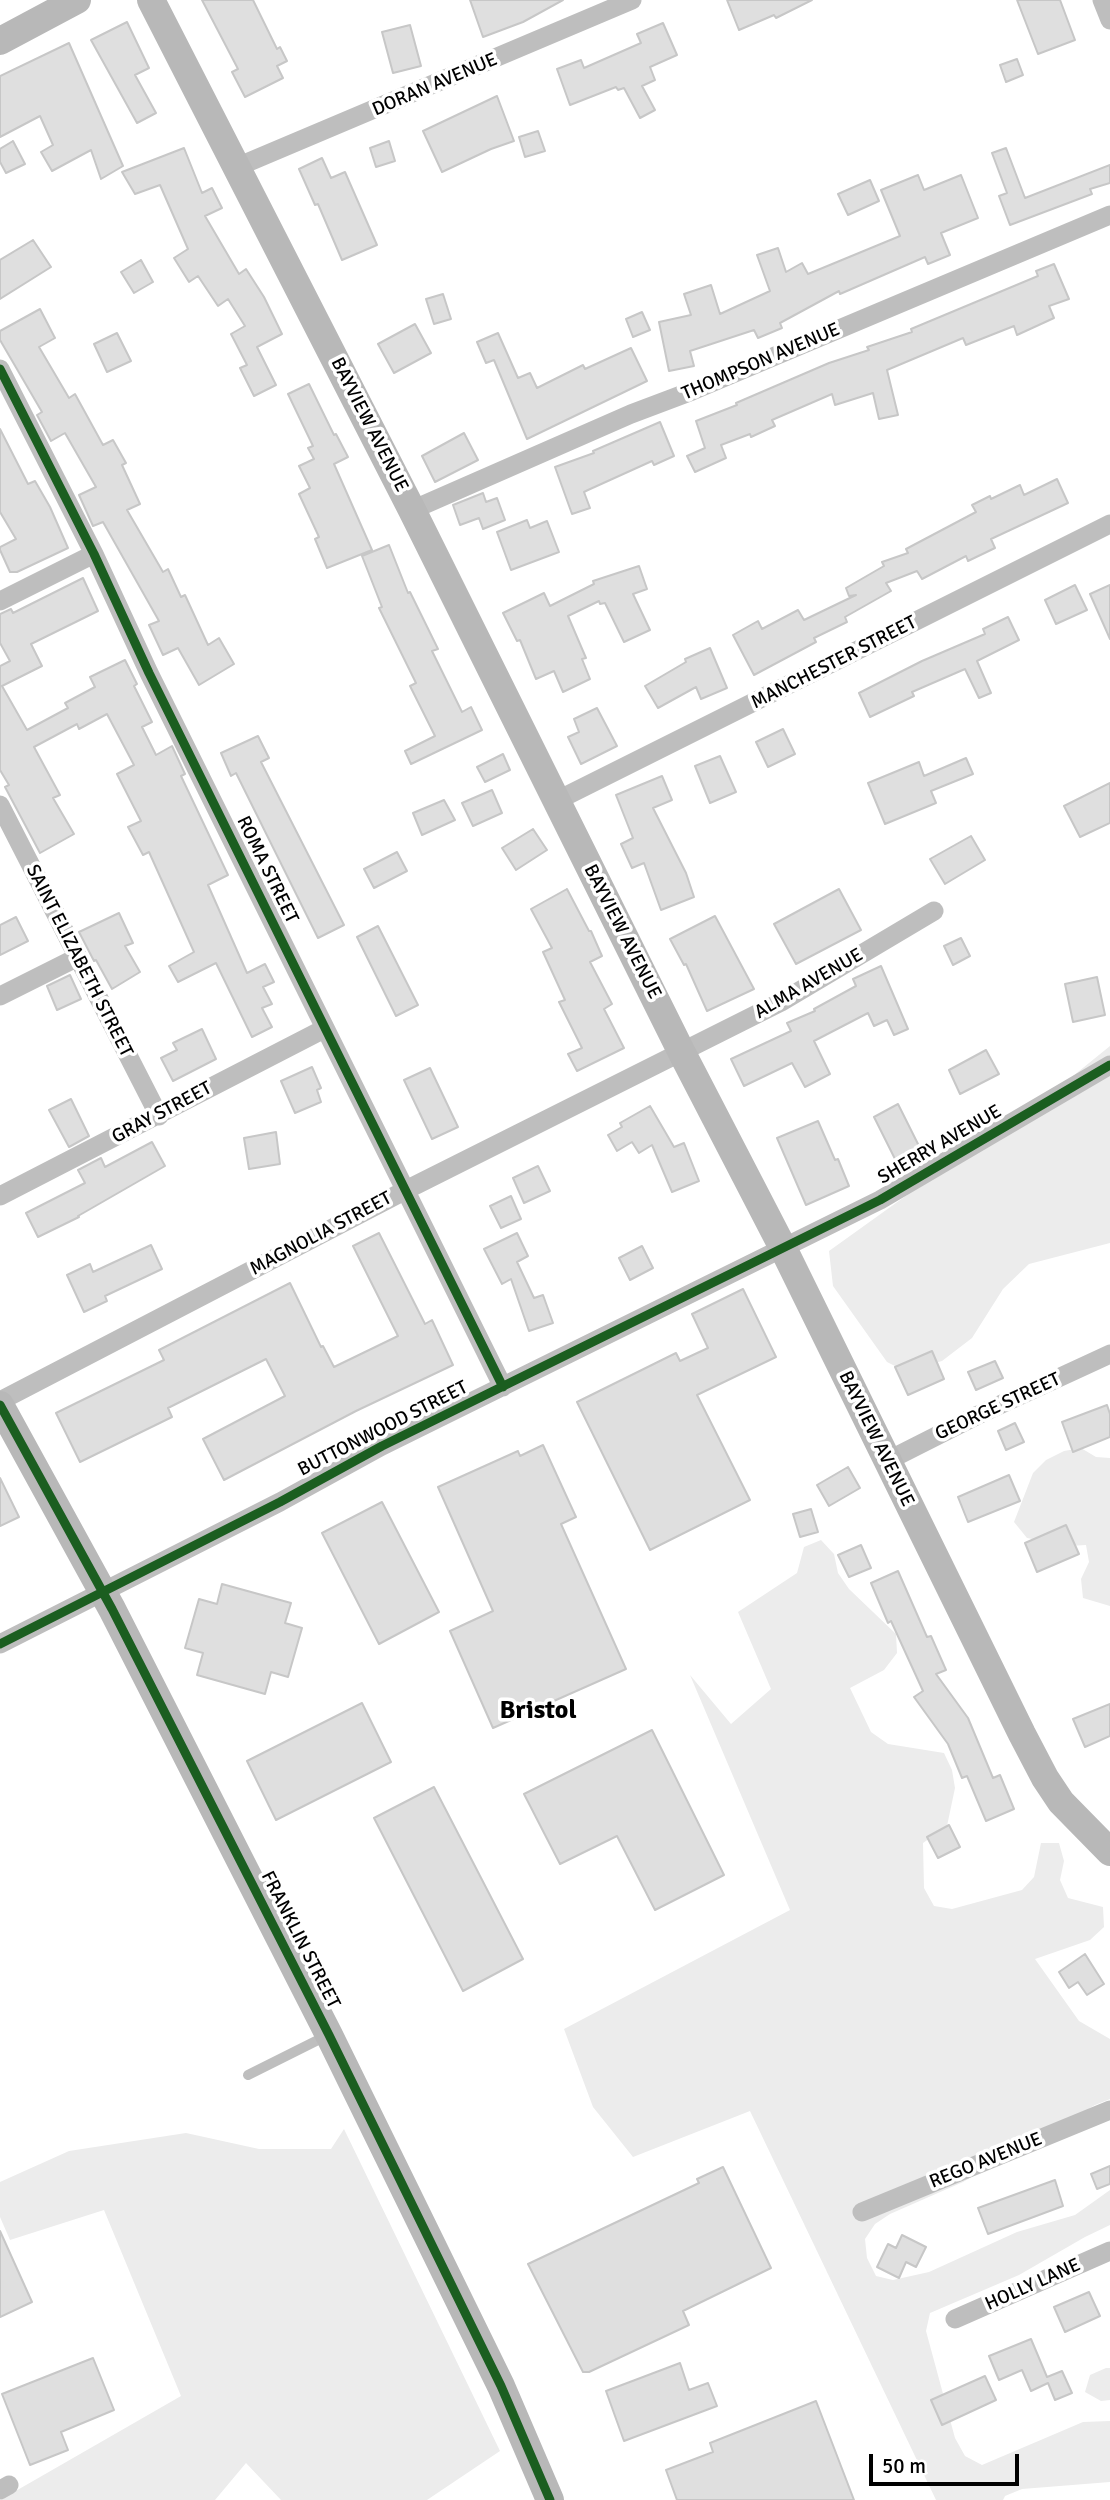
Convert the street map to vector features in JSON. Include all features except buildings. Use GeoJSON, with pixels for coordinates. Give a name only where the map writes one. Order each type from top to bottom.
{"type":"FeatureCollection","features":[{"type":"Feature","properties":{"kind":"main road"},"geometry":{"type":"LineString","coordinates":[[0,41],[77,0]]}},
{"type":"Feature","properties":{"kind":"main road","name":"BAYVIEW AVENUE"},"geometry":{"type":"LineString","coordinates":[[150,0],[412,510],[682,1053],[783,1248],[1045,1778],[1061,1802],[1110,1852]]}},
{"type":"Feature","properties":{"kind":"main road","name":"FRANKLIN STREET"},"geometry":{"type":"LineString","coordinates":[[0,1403],[187,1753],[329,2035],[501,2386],[550,2500]]}},
{"type":"Feature","properties":{"kind":"street","name":"DORAN AVENUE"},"geometry":{"type":"LineString","coordinates":[[237,167],[632,0]]}},
{"type":"Feature","properties":{"kind":"street"},"geometry":{"type":"LineString","coordinates":[[1102,0],[1110,20]]}},
{"type":"Feature","properties":{"kind":"street","name":"THOMPSON AVENUE"},"geometry":{"type":"LineString","coordinates":[[412,510],[631,414],[692,391],[1110,215]]}},
{"type":"Feature","properties":{"kind":"street","name":"ROMA STREET"},"geometry":{"type":"LineString","coordinates":[[0,369],[94,554],[149,673],[503,1387]]}},
{"type":"Feature","properties":{"kind":"street","name":"MANCHESTER STREET"},"geometry":{"type":"LineString","coordinates":[[556,802],[1110,523]]}},
{"type":"Feature","properties":{"kind":"street"},"geometry":{"type":"LineString","coordinates":[[0,601],[94,554]]}},
{"type":"Feature","properties":{"kind":"street","name":"SAINT ELIZABETH STREET"},"geometry":{"type":"LineString","coordinates":[[0,805],[159,1116]]}},
{"type":"Feature","properties":{"kind":"street","name":"ALMA AVENUE"},"geometry":{"type":"LineString","coordinates":[[682,1053],[781,1002],[934,911]]}},
{"type":"Feature","properties":{"kind":"street"},"geometry":{"type":"LineString","coordinates":[[0,996],[76,958]]}},
{"type":"Feature","properties":{"kind":"street","name":"GRAY STREET"},"geometry":{"type":"LineString","coordinates":[[0,1196],[324,1029]]}},
{"type":"Feature","properties":{"kind":"street","name":"MAGNOLIA STREET"},"geometry":{"type":"LineString","coordinates":[[0,1403],[406,1190],[682,1053]]}},
{"type":"Feature","properties":{"kind":"street","name":"SHERRY AVENUE"},"geometry":{"type":"LineString","coordinates":[[783,1248],[880,1200],[1110,1065]]}},
{"type":"Feature","properties":{"kind":"street","name":"BUTTONWOOD STREET"},"geometry":{"type":"LineString","coordinates":[[0,1644],[280,1502],[382,1447],[783,1248]]}},
{"type":"Feature","properties":{"kind":"street","name":"GEORGE STREET"},"geometry":{"type":"LineString","coordinates":[[887,1461],[978,1415],[1110,1354]]}},
{"type":"Feature","properties":{"kind":"street","name":"REGO AVENUE"},"geometry":{"type":"LineString","coordinates":[[862,2212],[1110,2110]]}},
{"type":"Feature","properties":{"kind":"street","name":"HOLLY LANE"},"geometry":{"type":"LineString","coordinates":[[955,2319],[1110,2251]]}},
{"type":"Feature","properties":{"kind":"lane"},"geometry":{"type":"LineString","coordinates":[[248,2075],[329,2035]]}},
{"type":"Feature","properties":{"kind":"shaded area"},"geometry":{"type":"Polygon","coordinates":[[[1110,1046],[1110,1243],[1029,1264],[1003,1289],[972,1338],[942,1361],[905,1371],[887,1362],[833,1286],[829,1251],[1073,1076],[1110,1046]]]}},
{"type":"Feature","properties":{"kind":"shaded area"},"geometry":{"type":"Polygon","coordinates":[[[1081,1448],[1096,1457],[1110,1458],[1110,1606],[1083,1598],[1081,1579],[1089,1562],[1086,1545],[1068,1546],[1027,1538],[1014,1522],[1033,1473],[1046,1460],[1064,1451],[1081,1448]]]}},
{"type":"Feature","properties":{"kind":"shaded area"},"geometry":{"type":"Polygon","coordinates":[[[821,1540],[834,1554],[838,1573],[849,1589],[896,1634],[897,1653],[884,1670],[850,1688],[871,1732],[888,1744],[944,1753],[952,1770],[955,1788],[947,1826],[923,1843],[924,1888],[934,1906],[952,1909],[1022,1890],[1034,1877],[1041,1843],[1059,1843],[1064,1861],[1060,1880],[1068,1898],[1103,1907],[1104,1927],[1090,1940],[1035,1959],[1079,2021],[1110,2039],[1110,2099],[1095,2105],[963,2182],[890,2214],[875,2224],[865,2239],[867,2258],[876,2276],[893,2280],[929,2272],[1017,2232],[1075,2215],[1110,2190],[1110,2225],[1019,2275],[930,2313],[926,2331],[955,2438],[965,2456],[982,2465],[1083,2422],[1110,2421],[1110,2482],[1022,2489],[1005,2496],[1003,2500],[936,2500],[750,2111],[633,2157],[593,2107],[564,2029],[790,1910],[690,1675],[731,1724],[771,1689],[738,1612],[797,1573],[804,1547],[821,1540]]]}},
{"type":"Feature","properties":{"kind":"shaded area"},"geometry":{"type":"Polygon","coordinates":[[[344,2129],[500,2451],[427,2500],[281,2500],[246,2463],[215,2500],[0,2500],[181,2396],[104,2210],[10,2240],[0,2217],[0,2182],[69,2151],[186,2133],[259,2149],[331,2149],[344,2129]]]}},
{"type":"Feature","properties":{"kind":"shaded area"},"geometry":{"type":"Polygon","coordinates":[[[1110,2368],[1110,2400],[1101,2401],[1085,2392],[1090,2375],[1110,2368]]]}},
{"type":"Feature","properties":{"kind":"cycle path"},"geometry":{"type":"LineString","coordinates":[[0,369],[94,554],[149,673],[503,1387]]}},
{"type":"Feature","properties":{"kind":"cycle path"},"geometry":{"type":"LineString","coordinates":[[0,1644],[280,1502],[382,1446],[880,1200],[1110,1065]]}},
{"type":"Feature","properties":{"kind":"cycle path"},"geometry":{"type":"LineString","coordinates":[[0,1405],[112,1609],[329,2035],[501,2386],[550,2500]]}},
{"type":"Feature","properties":{"kind":"district","name":"Bristol"},"geometry":{"type":"Point","coordinates":[538,1711]}}]}
